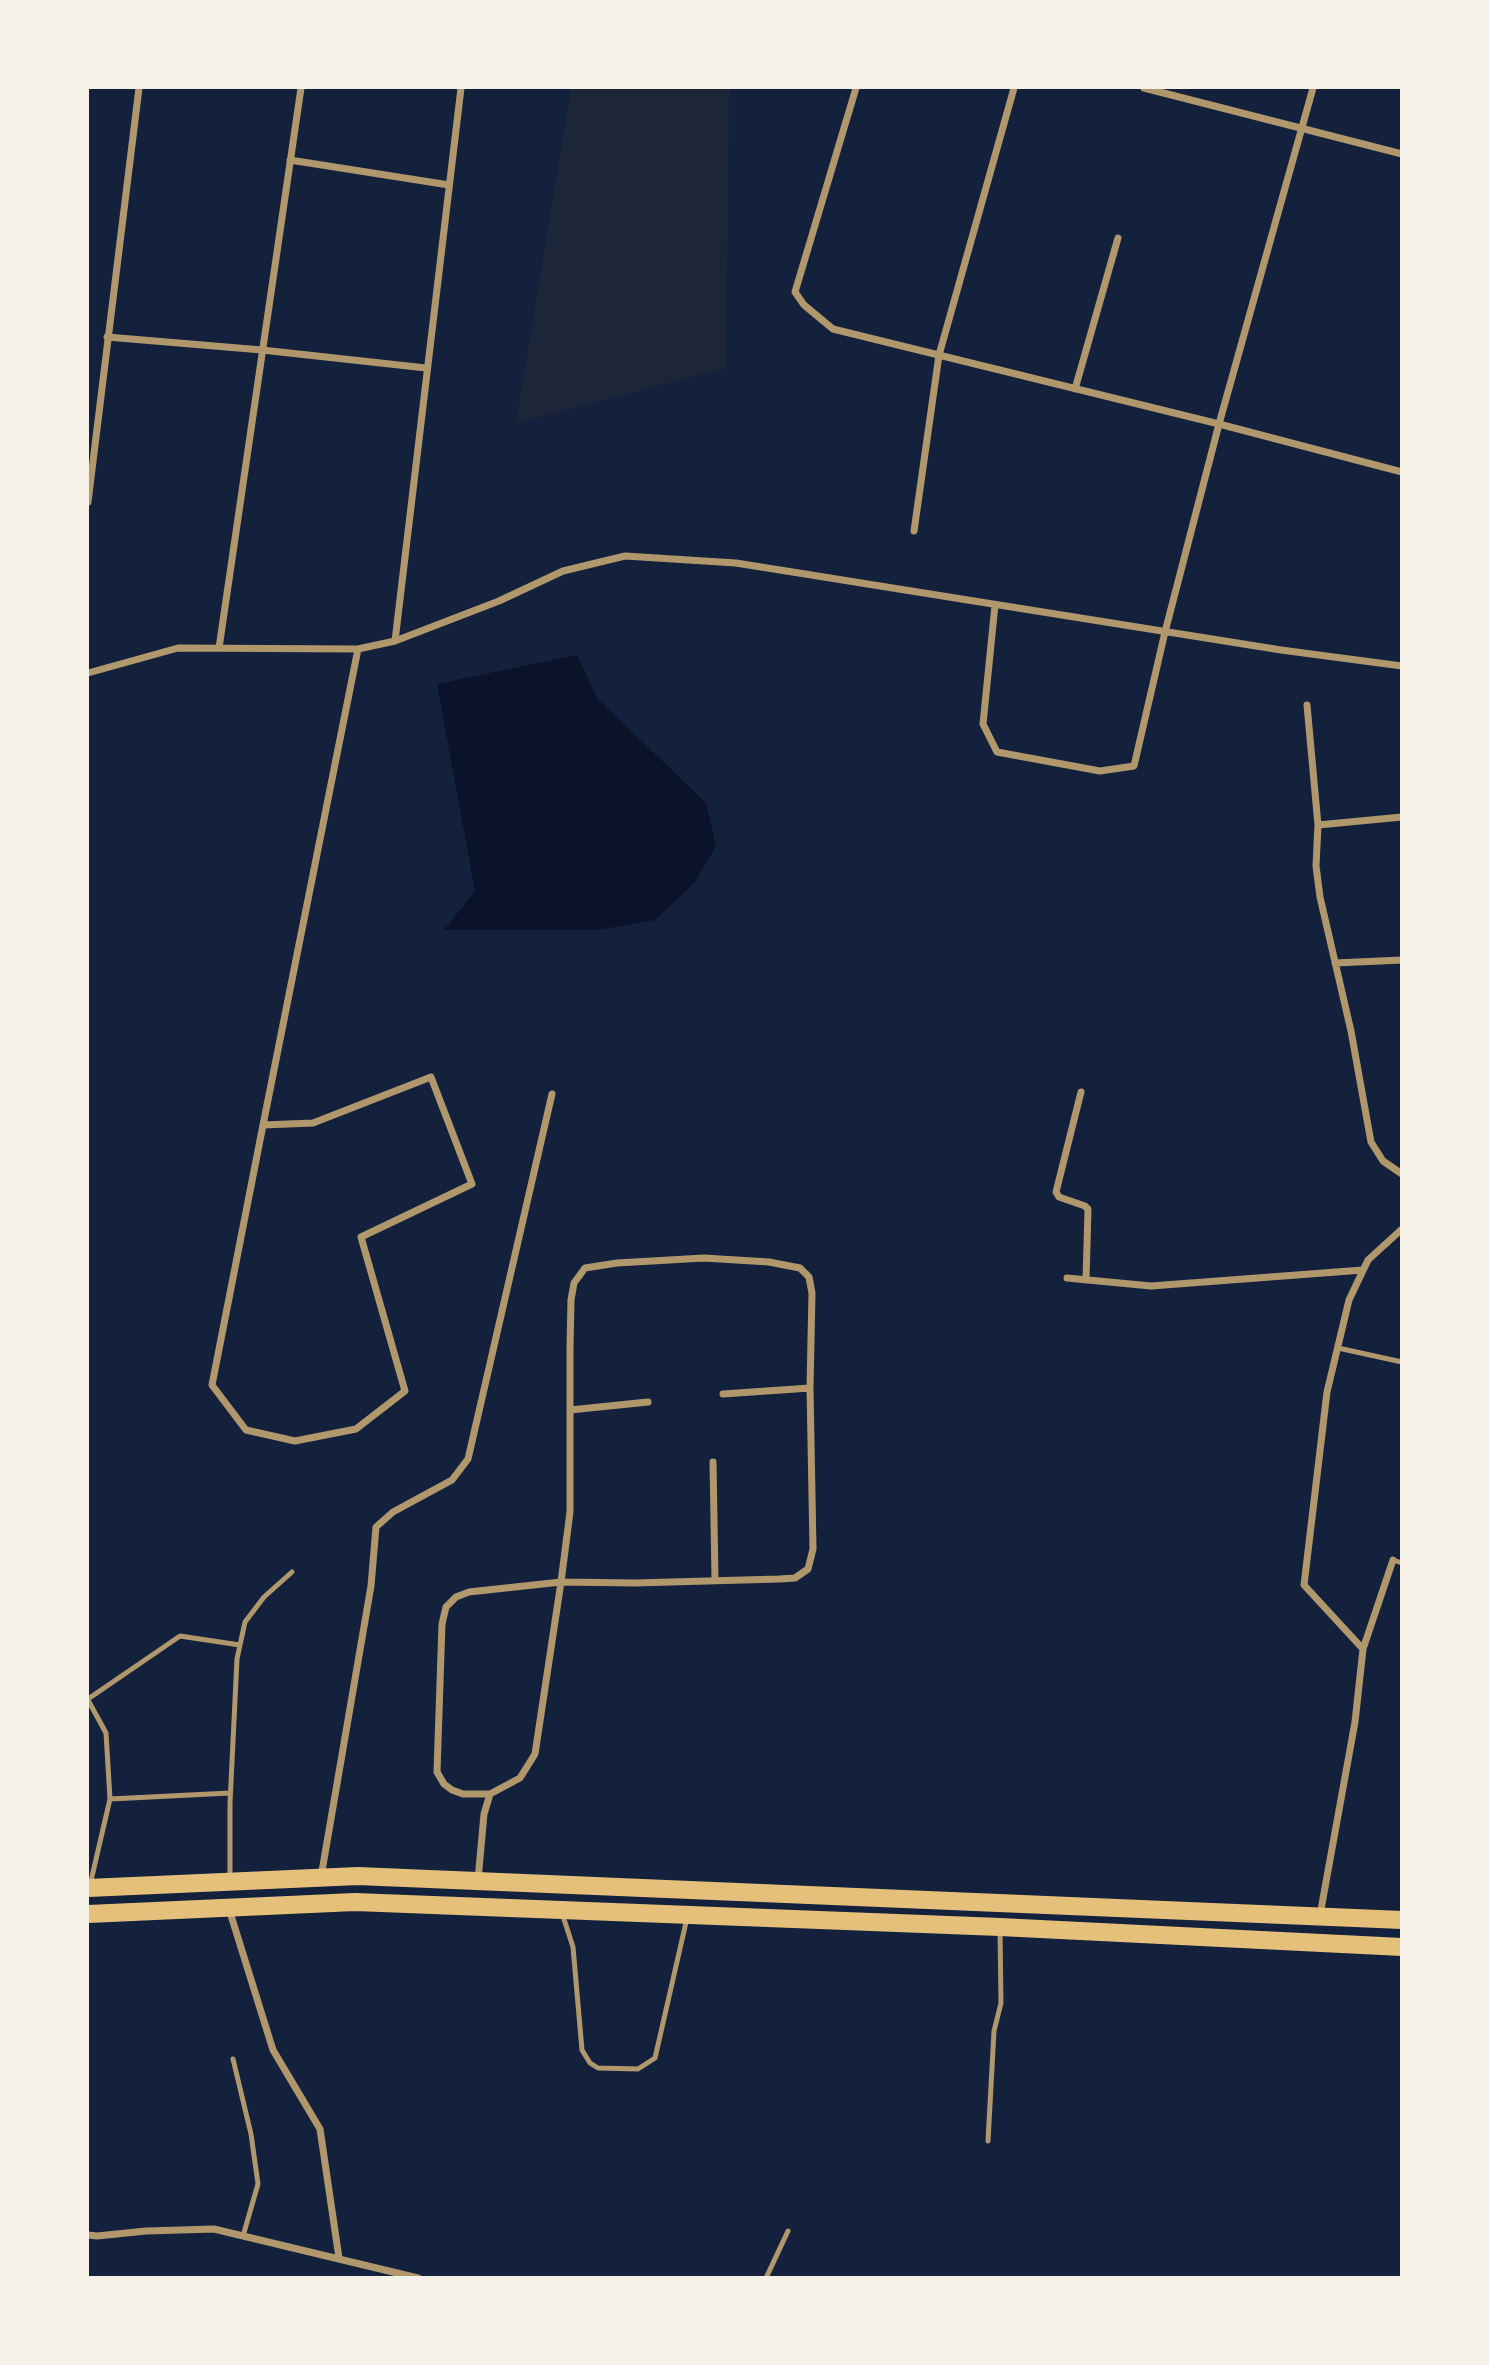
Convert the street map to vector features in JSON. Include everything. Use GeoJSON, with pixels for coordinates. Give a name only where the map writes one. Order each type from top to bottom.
{"type":"FeatureCollection","features":[{"type":"Feature","properties":{"kind":"main road"},"geometry":{"type":"LineString","coordinates":[[89,1888],[358,1875],[1402,1920]]}},
{"type":"Feature","properties":{"kind":"main road"},"geometry":{"type":"LineString","coordinates":[[88,1914],[355,1902],[1000,1927],[1402,1947]]}},
{"type":"Feature","properties":{"kind":"street"},"geometry":{"type":"LineString","coordinates":[[88,502],[139,88]]}},
{"type":"Feature","properties":{"kind":"street"},"geometry":{"type":"LineString","coordinates":[[219,648],[301,88]]}},
{"type":"Feature","properties":{"kind":"street"},"geometry":{"type":"LineString","coordinates":[[395,641],[461,88]]}},
{"type":"Feature","properties":{"kind":"street"},"geometry":{"type":"LineString","coordinates":[[856,88],[795,292],[804,305],[833,329],[1402,472]]}},
{"type":"Feature","properties":{"kind":"street"},"geometry":{"type":"LineString","coordinates":[[914,531],[939,355],[1014,88]]}},
{"type":"Feature","properties":{"kind":"street"},"geometry":{"type":"LineString","coordinates":[[1145,88],[1402,154]]}},
{"type":"Feature","properties":{"kind":"street"},"geometry":{"type":"LineString","coordinates":[[995,606],[983,724],[997,752],[1100,771],[1134,766],[1165,632],[1219,424],[1313,88]]}},
{"type":"Feature","properties":{"kind":"street"},"geometry":{"type":"LineString","coordinates":[[290,160],[449,185]]}},
{"type":"Feature","properties":{"kind":"street"},"geometry":{"type":"LineString","coordinates":[[1074,389],[1118,239]]}},
{"type":"Feature","properties":{"kind":"street"},"geometry":{"type":"LineString","coordinates":[[107,337],[426,368]]}},
{"type":"Feature","properties":{"kind":"street"},"geometry":{"type":"LineString","coordinates":[[88,673],[178,648],[358,649],[395,641],[499,601],[563,571],[625,556],[736,563],[995,606],[1402,666]]}},
{"type":"Feature","properties":{"kind":"street"},"geometry":{"type":"LineString","coordinates":[[263,1125],[313,1123],[430,1077],[472,1184],[361,1237],[405,1391],[356,1429],[295,1441],[246,1430],[212,1385],[263,1125],[358,649]]}},
{"type":"Feature","properties":{"kind":"street"},"geometry":{"type":"LineString","coordinates":[[1307,705],[1318,825],[1316,866],[1320,897],[1371,1142],[1383,1161],[1402,1174]]}},
{"type":"Feature","properties":{"kind":"street"},"geometry":{"type":"LineString","coordinates":[[1318,825],[1402,817]]}},
{"type":"Feature","properties":{"kind":"street"},"geometry":{"type":"LineString","coordinates":[[1335,962],[1402,960]]}},
{"type":"Feature","properties":{"kind":"street"},"geometry":{"type":"LineString","coordinates":[[1081,1092],[1056,1192],[1059,1197],[1088,1209],[1086,1280]]}},
{"type":"Feature","properties":{"kind":"street"},"geometry":{"type":"LineString","coordinates":[[321,1877],[371,1586],[376,1527],[393,1512],[452,1480],[468,1459],[552,1094]]}},
{"type":"Feature","properties":{"kind":"street"},"geometry":{"type":"LineString","coordinates":[[1363,1649],[1304,1585],[1327,1392],[1349,1300],[1368,1260],[1402,1229]]}},
{"type":"Feature","properties":{"kind":"street"},"geometry":{"type":"LineString","coordinates":[[570,1410],[570,1512],[561,1582],[536,1755],[520,1778],[490,1794],[463,1794],[444,1784],[437,1772],[442,1624],[446,1607],[456,1597],[469,1592],[561,1582],[635,1583],[795,1577],[808,1569],[812,1562],[812,1293],[809,1277],[800,1268],[769,1262],[704,1258],[617,1263],[585,1268],[574,1283],[571,1300],[570,1410]]}},
{"type":"Feature","properties":{"kind":"street"},"geometry":{"type":"LineString","coordinates":[[1067,1278],[1151,1286],[1363,1270]]}},
{"type":"Feature","properties":{"kind":"street"},"geometry":{"type":"LineString","coordinates":[[723,1394],[810,1388]]}},
{"type":"Feature","properties":{"kind":"street"},"geometry":{"type":"LineString","coordinates":[[570,1410],[648,1402]]}},
{"type":"Feature","properties":{"kind":"street"},"geometry":{"type":"LineString","coordinates":[[713,1462],[715,1579]]}},
{"type":"Feature","properties":{"kind":"street"},"geometry":{"type":"LineString","coordinates":[[1320,1916],[1355,1722],[1363,1649],[1398,1562]]}},
{"type":"Feature","properties":{"kind":"street"},"geometry":{"type":"LineString","coordinates":[[478,1880],[484,1814],[490,1794]]}},
{"type":"Feature","properties":{"kind":"street"},"geometry":{"type":"LineString","coordinates":[[228,1907],[273,2050],[320,2129],[339,2258]]}},
{"type":"Feature","properties":{"kind":"street"},"geometry":{"type":"LineString","coordinates":[[88,2235],[214,2229],[418,2277]]}},
{"type":"Feature","properties":{"kind":"lane"},"geometry":{"type":"LineString","coordinates":[[1338,1348],[1402,1362]]}},
{"type":"Feature","properties":{"kind":"lane"},"geometry":{"type":"LineString","coordinates":[[230,1881],[230,1793],[237,1659],[245,1622],[264,1597],[292,1572]]}},
{"type":"Feature","properties":{"kind":"lane"},"geometry":{"type":"LineString","coordinates":[[89,1888],[110,1799],[106,1733],[88,1699],[180,1636],[240,1646]]}},
{"type":"Feature","properties":{"kind":"lane"},"geometry":{"type":"LineString","coordinates":[[110,1799],[230,1793]]}},
{"type":"Feature","properties":{"kind":"lane"},"geometry":{"type":"LineString","coordinates":[[561,1910],[573,1947],[582,2050],[590,2063],[598,2068],[638,2069],[655,2058],[688,1915]]}},
{"type":"Feature","properties":{"kind":"lane"},"geometry":{"type":"LineString","coordinates":[[988,2141],[994,2031],[1000,2003],[1000,1927]]}},
{"type":"Feature","properties":{"kind":"lane"},"geometry":{"type":"LineString","coordinates":[[233,2059],[251,2134],[258,2184],[243,2236]]}},
{"type":"Feature","properties":{"kind":"lane"},"geometry":{"type":"LineString","coordinates":[[766,2277],[788,2231]]}},
{"type":"Feature","properties":{"kind":"shaded area"},"geometry":{"type":"Polygon","coordinates":[[[571,88],[731,88],[726,368],[516,423],[571,88]]]}},
{"type":"Feature","properties":{"kind":"shaded area"},"geometry":{"type":"Polygon","coordinates":[[[577,655],[598,699],[706,803],[716,846],[695,882],[655,920],[598,930],[444,930],[475,891],[437,684],[577,655]]]}}]}
